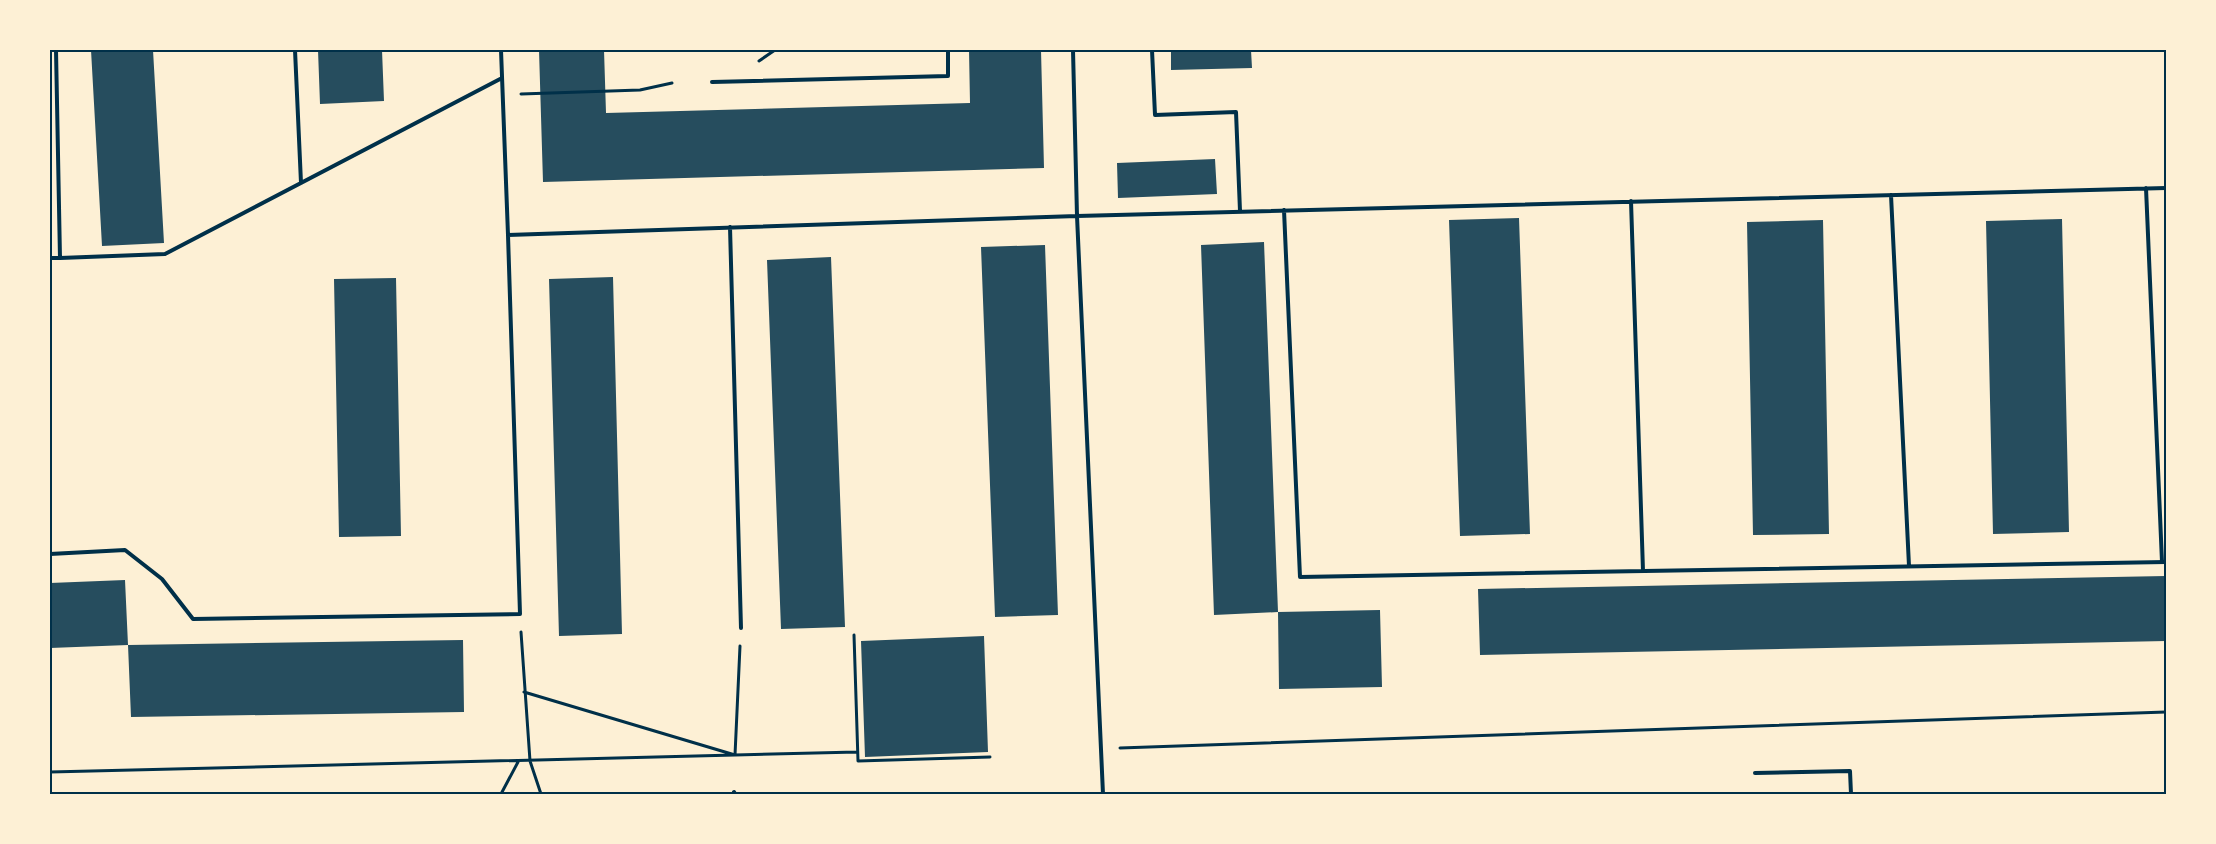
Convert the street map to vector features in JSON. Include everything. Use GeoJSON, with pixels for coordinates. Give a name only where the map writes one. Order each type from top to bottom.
{"type":"FeatureCollection","features":[{"type":"Feature","properties":{"kind":"lane"},"geometry":{"type":"LineString","coordinates":[[56,50],[60,258]]}},
{"type":"Feature","properties":{"kind":"lane"},"geometry":{"type":"LineString","coordinates":[[294,50],[301,183]]}},
{"type":"Feature","properties":{"kind":"lane"},"geometry":{"type":"LineString","coordinates":[[50,554],[125,550],[162,579],[193,619],[520,614],[501,50]]}},
{"type":"Feature","properties":{"kind":"lane"},"geometry":{"type":"LineString","coordinates":[[712,82],[948,76],[948,50]]}},
{"type":"Feature","properties":{"kind":"lane"},"geometry":{"type":"LineString","coordinates":[[1073,50],[1077,216],[1102,794]]}},
{"type":"Feature","properties":{"kind":"lane"},"geometry":{"type":"LineString","coordinates":[[1152,50],[1155,115],[1236,112],[1240,211]]}},
{"type":"Feature","properties":{"kind":"lane"},"geometry":{"type":"LineString","coordinates":[[50,258],[165,254],[502,78]]}},
{"type":"Feature","properties":{"kind":"lane"},"geometry":{"type":"LineString","coordinates":[[1284,210],[1300,577],[2164,562],[2146,188]]}},
{"type":"Feature","properties":{"kind":"lane"},"geometry":{"type":"LineString","coordinates":[[508,235],[1240,211],[2166,188]]}},
{"type":"Feature","properties":{"kind":"lane"},"geometry":{"type":"LineString","coordinates":[[1891,195],[1909,566]]}},
{"type":"Feature","properties":{"kind":"lane"},"geometry":{"type":"LineString","coordinates":[[1631,201],[1643,571]]}},
{"type":"Feature","properties":{"kind":"lane"},"geometry":{"type":"LineString","coordinates":[[730,227],[741,628]]}},
{"type":"Feature","properties":{"kind":"lane"},"geometry":{"type":"LineString","coordinates":[[1755,773],[1850,771],[1851,794]]}},
{"type":"Feature","properties":{"kind":"path"},"geometry":{"type":"LineString","coordinates":[[503,94],[640,90],[672,83]]}},
{"type":"Feature","properties":{"kind":"path"},"geometry":{"type":"LineString","coordinates":[[520,614],[530,761],[541,794]]}},
{"type":"Feature","properties":{"kind":"path"},"geometry":{"type":"LineString","coordinates":[[735,755],[741,628]]}},
{"type":"Feature","properties":{"kind":"path"},"geometry":{"type":"LineString","coordinates":[[854,635],[858,761],[990,757]]}},
{"type":"Feature","properties":{"kind":"path"},"geometry":{"type":"LineString","coordinates":[[524,692],[735,755]]}},
{"type":"Feature","properties":{"kind":"path"},"geometry":{"type":"LineString","coordinates":[[1100,749],[2166,712]]}},
{"type":"Feature","properties":{"kind":"path"},"geometry":{"type":"LineString","coordinates":[[50,772],[857,752]]}},
{"type":"Feature","properties":{"kind":"path"},"geometry":{"type":"LineString","coordinates":[[500,794],[518,761]]}},
{"type":"Feature","properties":{"kind":"building"},"geometry":{"type":"Polygon","coordinates":[[[91,50],[153,50],[164,243],[102,246],[91,50]]]}},
{"type":"Feature","properties":{"kind":"building"},"geometry":{"type":"Polygon","coordinates":[[[318,50],[382,50],[384,101],[320,104],[318,50]]]}},
{"type":"Feature","properties":{"kind":"building"},"geometry":{"type":"Polygon","coordinates":[[[539,50],[604,50],[606,113],[970,103],[969,50],[1041,50],[1044,168],[543,182],[539,50]]]}},
{"type":"Feature","properties":{"kind":"building"},"geometry":{"type":"Polygon","coordinates":[[[1171,50],[1251,50],[1252,68],[1171,70],[1171,50]]]}},
{"type":"Feature","properties":{"kind":"building"},"geometry":{"type":"Polygon","coordinates":[[[1215,159],[1217,194],[1118,198],[1117,163],[1215,159]]]}},
{"type":"Feature","properties":{"kind":"building"},"geometry":{"type":"Polygon","coordinates":[[[1519,218],[1530,534],[1460,536],[1449,220],[1519,218]]]}},
{"type":"Feature","properties":{"kind":"building"},"geometry":{"type":"Polygon","coordinates":[[[2062,219],[2069,532],[1993,534],[1986,221],[2062,219]]]}},
{"type":"Feature","properties":{"kind":"building"},"geometry":{"type":"Polygon","coordinates":[[[1823,220],[1829,534],[1753,535],[1747,222],[1823,220]]]}},
{"type":"Feature","properties":{"kind":"building"},"geometry":{"type":"Polygon","coordinates":[[[1264,242],[1278,612],[1214,615],[1201,245],[1264,242]]]}},
{"type":"Feature","properties":{"kind":"building"},"geometry":{"type":"Polygon","coordinates":[[[1045,245],[1058,615],[995,617],[981,247],[1045,245]]]}},
{"type":"Feature","properties":{"kind":"building"},"geometry":{"type":"Polygon","coordinates":[[[831,257],[845,627],[781,629],[767,260],[831,257]]]}},
{"type":"Feature","properties":{"kind":"building"},"geometry":{"type":"Polygon","coordinates":[[[613,277],[622,634],[559,636],[549,279],[613,277]]]}},
{"type":"Feature","properties":{"kind":"building"},"geometry":{"type":"Polygon","coordinates":[[[396,278],[401,536],[339,537],[334,279],[396,278]]]}},
{"type":"Feature","properties":{"kind":"building"},"geometry":{"type":"Polygon","coordinates":[[[2166,576],[2166,641],[1480,655],[1478,589],[2166,576]]]}},
{"type":"Feature","properties":{"kind":"building"},"geometry":{"type":"Polygon","coordinates":[[[125,580],[128,645],[50,648],[50,583],[125,580]]]}},
{"type":"Feature","properties":{"kind":"building"},"geometry":{"type":"Polygon","coordinates":[[[1380,610],[1382,687],[1279,689],[1278,612],[1380,610]]]}},
{"type":"Feature","properties":{"kind":"building"},"geometry":{"type":"Polygon","coordinates":[[[984,636],[988,752],[865,757],[861,641],[984,636]]]}},
{"type":"Feature","properties":{"kind":"building"},"geometry":{"type":"Polygon","coordinates":[[[463,640],[464,712],[131,717],[128,645],[463,640]]]}}]}
